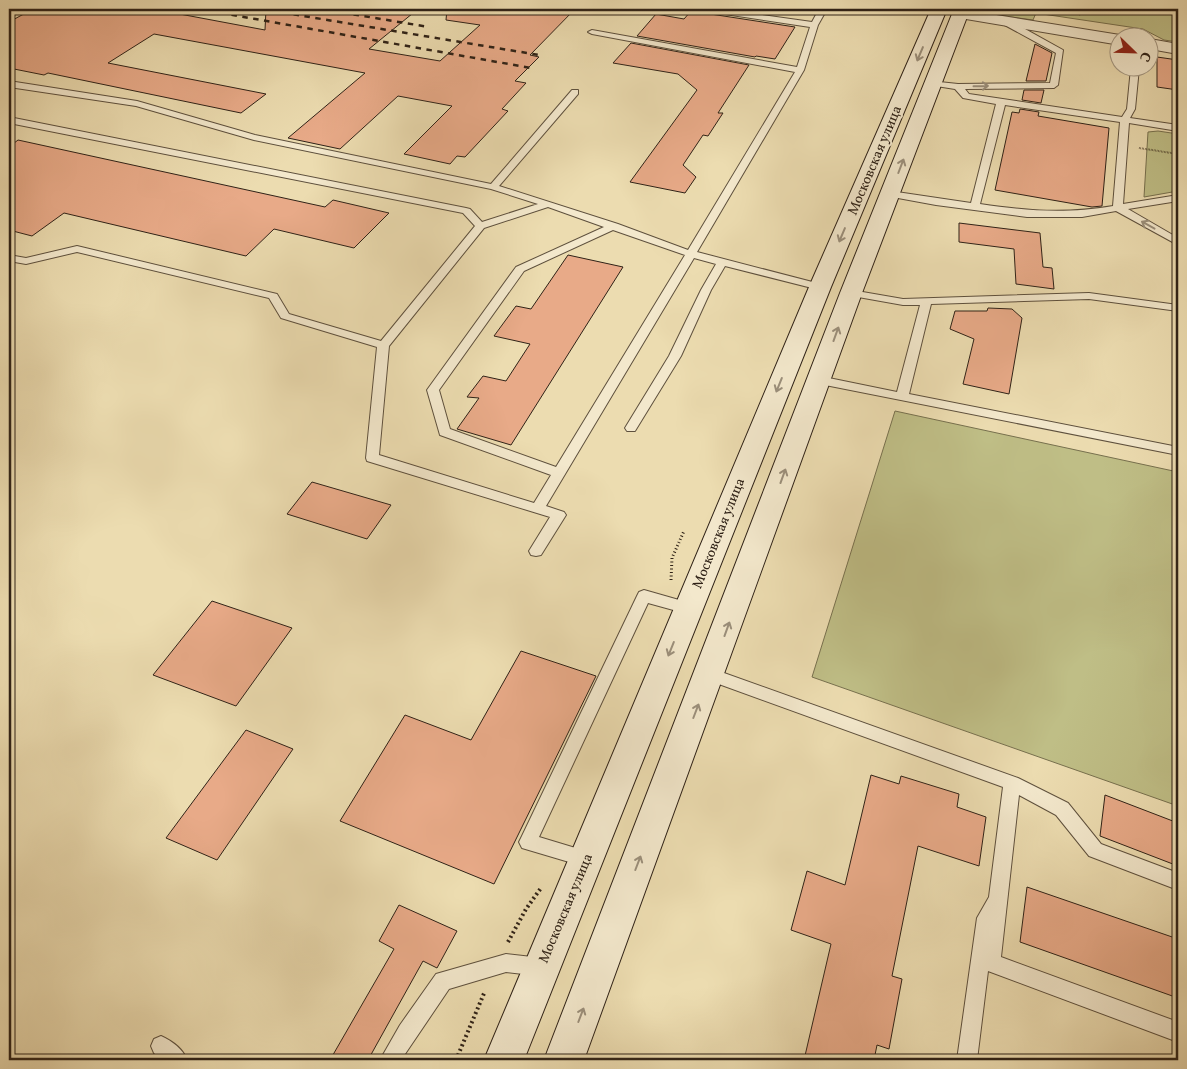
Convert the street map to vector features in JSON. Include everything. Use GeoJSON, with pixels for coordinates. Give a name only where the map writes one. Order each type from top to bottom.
{"type":"FeatureCollection","features":[{"type":"Feature","properties":{"kind":"main road"},"geometry":{"type":"LineString","coordinates":[[953,11],[1110,38]]}},
{"type":"Feature","properties":{"kind":"main road","name":"Московская улица"},"geometry":{"type":"LineString","coordinates":[[564,1060],[851,293],[933,83],[953,11]]}},
{"type":"Feature","properties":{"kind":"main road","name":"Московская улица"},"geometry":{"type":"LineString","coordinates":[[504,1060],[820,287],[953,11]]}},
{"type":"Feature","properties":{"kind":"main road"},"geometry":{"type":"LineString","coordinates":[[1160,46],[1178,49]]}},
{"type":"Feature","properties":{"kind":"lane"},"geometry":{"type":"LineString","coordinates":[[705,9],[814,25]]}},
{"type":"Feature","properties":{"kind":"lane"},"geometry":{"type":"LineString","coordinates":[[537,508],[800,70],[814,25],[823,9]]}},
{"type":"Feature","properties":{"kind":"lane"},"geometry":{"type":"LineString","coordinates":[[933,83],[958,87],[1054,85],[1060,52],[1004,21]]}},
{"type":"Feature","properties":{"kind":"lane"},"geometry":{"type":"LineString","coordinates":[[592,32],[800,70]]}},
{"type":"Feature","properties":{"kind":"lane"},"geometry":{"type":"LineString","coordinates":[[1118,208],[1126,120],[1131,109],[1134,78]]}},
{"type":"Feature","properties":{"kind":"lane"},"geometry":{"type":"LineString","coordinates":[[9,84],[137,104],[254,137],[493,187],[614,226],[691,254],[820,287]]}},
{"type":"Feature","properties":{"kind":"lane"},"geometry":{"type":"LineString","coordinates":[[958,87],[966,96],[1178,128]]}},
{"type":"Feature","properties":{"kind":"lane"},"geometry":{"type":"LineString","coordinates":[[493,187],[575,92]]}},
{"type":"Feature","properties":{"kind":"lane"},"geometry":{"type":"LineString","coordinates":[[975,206],[1001,102]]}},
{"type":"Feature","properties":{"kind":"lane"},"geometry":{"type":"LineString","coordinates":[[9,120],[466,211],[480,226]]}},
{"type":"Feature","properties":{"kind":"lane"},"geometry":{"type":"LineString","coordinates":[[9,133],[23,123]]}},
{"type":"Feature","properties":{"kind":"lane"},"geometry":{"type":"LineString","coordinates":[[890,194],[1027,214],[1082,214],[1178,198]]}},
{"type":"Feature","properties":{"kind":"lane"},"geometry":{"type":"LineString","coordinates":[[536,551],[559,515],[372,458],[383,345],[480,226],[548,204]]}},
{"type":"Feature","properties":{"kind":"lane"},"geometry":{"type":"LineString","coordinates":[[1118,208],[1178,242]]}},
{"type":"Feature","properties":{"kind":"lane"},"geometry":{"type":"LineString","coordinates":[[558,473],[444,432],[433,390],[520,269],[614,226]]}},
{"type":"Feature","properties":{"kind":"lane"},"geometry":{"type":"LineString","coordinates":[[9,258],[26,261],[78,249],[273,296],[285,316],[383,345]]}},
{"type":"Feature","properties":{"kind":"lane"},"geometry":{"type":"LineString","coordinates":[[631,428],[675,356],[706,290],[722,262]]}},
{"type":"Feature","properties":{"kind":"lane"},"geometry":{"type":"LineString","coordinates":[[851,293],[903,302],[1089,296],[1178,308]]}},
{"type":"Feature","properties":{"kind":"lane"},"geometry":{"type":"LineString","coordinates":[[902,397],[926,302]]}},
{"type":"Feature","properties":{"kind":"lane"},"geometry":{"type":"LineString","coordinates":[[819,380],[1178,452]]}},
{"type":"Feature","properties":{"kind":"lane"},"geometry":{"type":"LineString","coordinates":[[586,859],[528,842],[644,596],[688,608]]}},
{"type":"Feature","properties":{"kind":"lane"},"geometry":{"type":"LineString","coordinates":[[710,674],[1012,783],[1062,809],[1095,850],[1178,881]]}},
{"type":"Feature","properties":{"kind":"lane"},"geometry":{"type":"LineString","coordinates":[[1012,783],[991,963],[1178,1032]]}},
{"type":"Feature","properties":{"kind":"lane"},"geometry":{"type":"LineString","coordinates":[[967,1060],[986,918],[998,900]]}},
{"type":"Feature","properties":{"kind":"lane"},"geometry":{"type":"LineString","coordinates":[[390,1060],[443,981],[506,963],[541,967]]}},
{"type":"Feature","properties":{"kind":"lane"},"geometry":{"type":"LineString","coordinates":[[162,1046],[177,1060]]}},
{"type":"Feature","properties":{"kind":"path"},"geometry":{"type":"LineString","coordinates":[[1123,145],[1178,154]]}},
{"type":"Feature","properties":{"kind":"shaded area"},"geometry":{"type":"Polygon","coordinates":[[[999,9],[1178,9],[1178,42],[1160,38],[1160,28],[1136,28],[1036,13],[1033,20],[997,15],[999,9]]]}},
{"type":"Feature","properties":{"kind":"shaded area"},"geometry":{"type":"Polygon","coordinates":[[[1158,131],[1178,134],[1178,191],[1144,197],[1148,132],[1158,131]]]}},
{"type":"Feature","properties":{"kind":"shaded area"},"geometry":{"type":"Polygon","coordinates":[[[895,411],[1178,472],[1178,806],[812,677],[895,411]]]}},
{"type":"Feature","properties":{"kind":"building"},"geometry":{"type":"Polygon","coordinates":[[[33,9],[153,9],[265,30],[266,9],[418,9],[369,49],[440,61],[480,25],[446,20],[447,9],[575,9],[530,55],[539,57],[515,81],[526,83],[502,109],[508,111],[465,157],[457,156],[450,164],[404,154],[452,106],[398,96],[340,149],[288,138],[365,73],[154,34],[108,63],[266,94],[241,113],[48,73],[44,75],[9,68],[9,22],[33,9]]]}},
{"type":"Feature","properties":{"kind":"building"},"geometry":{"type":"Polygon","coordinates":[[[691,11],[795,27],[775,59],[637,36],[656,14],[684,19],[691,11]]]}},
{"type":"Feature","properties":{"kind":"building"},"geometry":{"type":"Polygon","coordinates":[[[631,43],[749,65],[718,113],[723,113],[708,136],[703,135],[683,165],[696,177],[685,193],[630,182],[697,90],[678,74],[613,63],[631,43]]]}},
{"type":"Feature","properties":{"kind":"building"},"geometry":{"type":"Polygon","coordinates":[[[1035,44],[1052,53],[1046,81],[1026,81],[1035,44]]]}},
{"type":"Feature","properties":{"kind":"building"},"geometry":{"type":"Polygon","coordinates":[[[1160,57],[1178,60],[1178,90],[1157,87],[1157,78],[1160,78],[1160,57]]]}},
{"type":"Feature","properties":{"kind":"building"},"geometry":{"type":"Polygon","coordinates":[[[1024,90],[1044,90],[1041,103],[1022,100],[1024,90]]]}},
{"type":"Feature","properties":{"kind":"building"},"geometry":{"type":"Polygon","coordinates":[[[1020,109],[1039,112],[1038,116],[1109,128],[1102,206],[1092,207],[995,190],[1012,112],[1019,113],[1020,109]]]}},
{"type":"Feature","properties":{"kind":"building"},"geometry":{"type":"Polygon","coordinates":[[[18,140],[325,207],[333,200],[389,213],[354,248],[274,229],[246,256],[64,213],[32,236],[9,230],[9,147],[18,140]]]}},
{"type":"Feature","properties":{"kind":"building"},"geometry":{"type":"Polygon","coordinates":[[[959,223],[1040,233],[1043,267],[1052,268],[1054,289],[1016,284],[1014,249],[959,242],[959,223]]]}},
{"type":"Feature","properties":{"kind":"building"},"geometry":{"type":"Polygon","coordinates":[[[568,255],[623,267],[511,445],[457,429],[479,398],[467,397],[483,376],[506,381],[530,344],[494,336],[516,306],[531,309],[568,255]]]}},
{"type":"Feature","properties":{"kind":"building"},"geometry":{"type":"Polygon","coordinates":[[[988,308],[1012,309],[1022,318],[1009,394],[963,384],[974,339],[950,329],[955,311],[987,311],[988,308]]]}},
{"type":"Feature","properties":{"kind":"building"},"geometry":{"type":"Polygon","coordinates":[[[312,482],[391,505],[367,539],[287,514],[312,482]]]}},
{"type":"Feature","properties":{"kind":"building"},"geometry":{"type":"Polygon","coordinates":[[[212,601],[292,628],[236,706],[153,675],[212,601]]]}},
{"type":"Feature","properties":{"kind":"building"},"geometry":{"type":"Polygon","coordinates":[[[521,651],[596,676],[494,884],[340,821],[405,715],[471,740],[521,651]]]}},
{"type":"Feature","properties":{"kind":"building"},"geometry":{"type":"Polygon","coordinates":[[[246,730],[293,749],[217,860],[166,838],[246,730]]]}},
{"type":"Feature","properties":{"kind":"building"},"geometry":{"type":"Polygon","coordinates":[[[871,775],[899,784],[901,776],[959,794],[957,807],[986,817],[979,866],[918,846],[892,976],[902,979],[889,1049],[877,1045],[874,1060],[804,1060],[831,944],[791,930],[807,871],[845,885],[871,775]]]}},
{"type":"Feature","properties":{"kind":"building"},"geometry":{"type":"Polygon","coordinates":[[[1105,795],[1178,823],[1178,866],[1100,836],[1105,795]]]}},
{"type":"Feature","properties":{"kind":"building"},"geometry":{"type":"Polygon","coordinates":[[[1027,887],[1178,939],[1178,998],[1020,942],[1027,887]]]}},
{"type":"Feature","properties":{"kind":"building"},"geometry":{"type":"Polygon","coordinates":[[[399,905],[457,931],[437,968],[423,961],[368,1060],[330,1060],[394,949],[379,941],[399,905]]]}},
{"type":"Feature","properties":{"kind":"railway"},"geometry":{"type":"LineString","coordinates":[[199,9],[531,68]]}},
{"type":"Feature","properties":{"kind":"railway"},"geometry":{"type":"LineString","coordinates":[[261,9],[539,55]]}},
{"type":"Feature","properties":{"kind":"railway"},"geometry":{"type":"LineString","coordinates":[[321,9],[429,27]]}}]}
